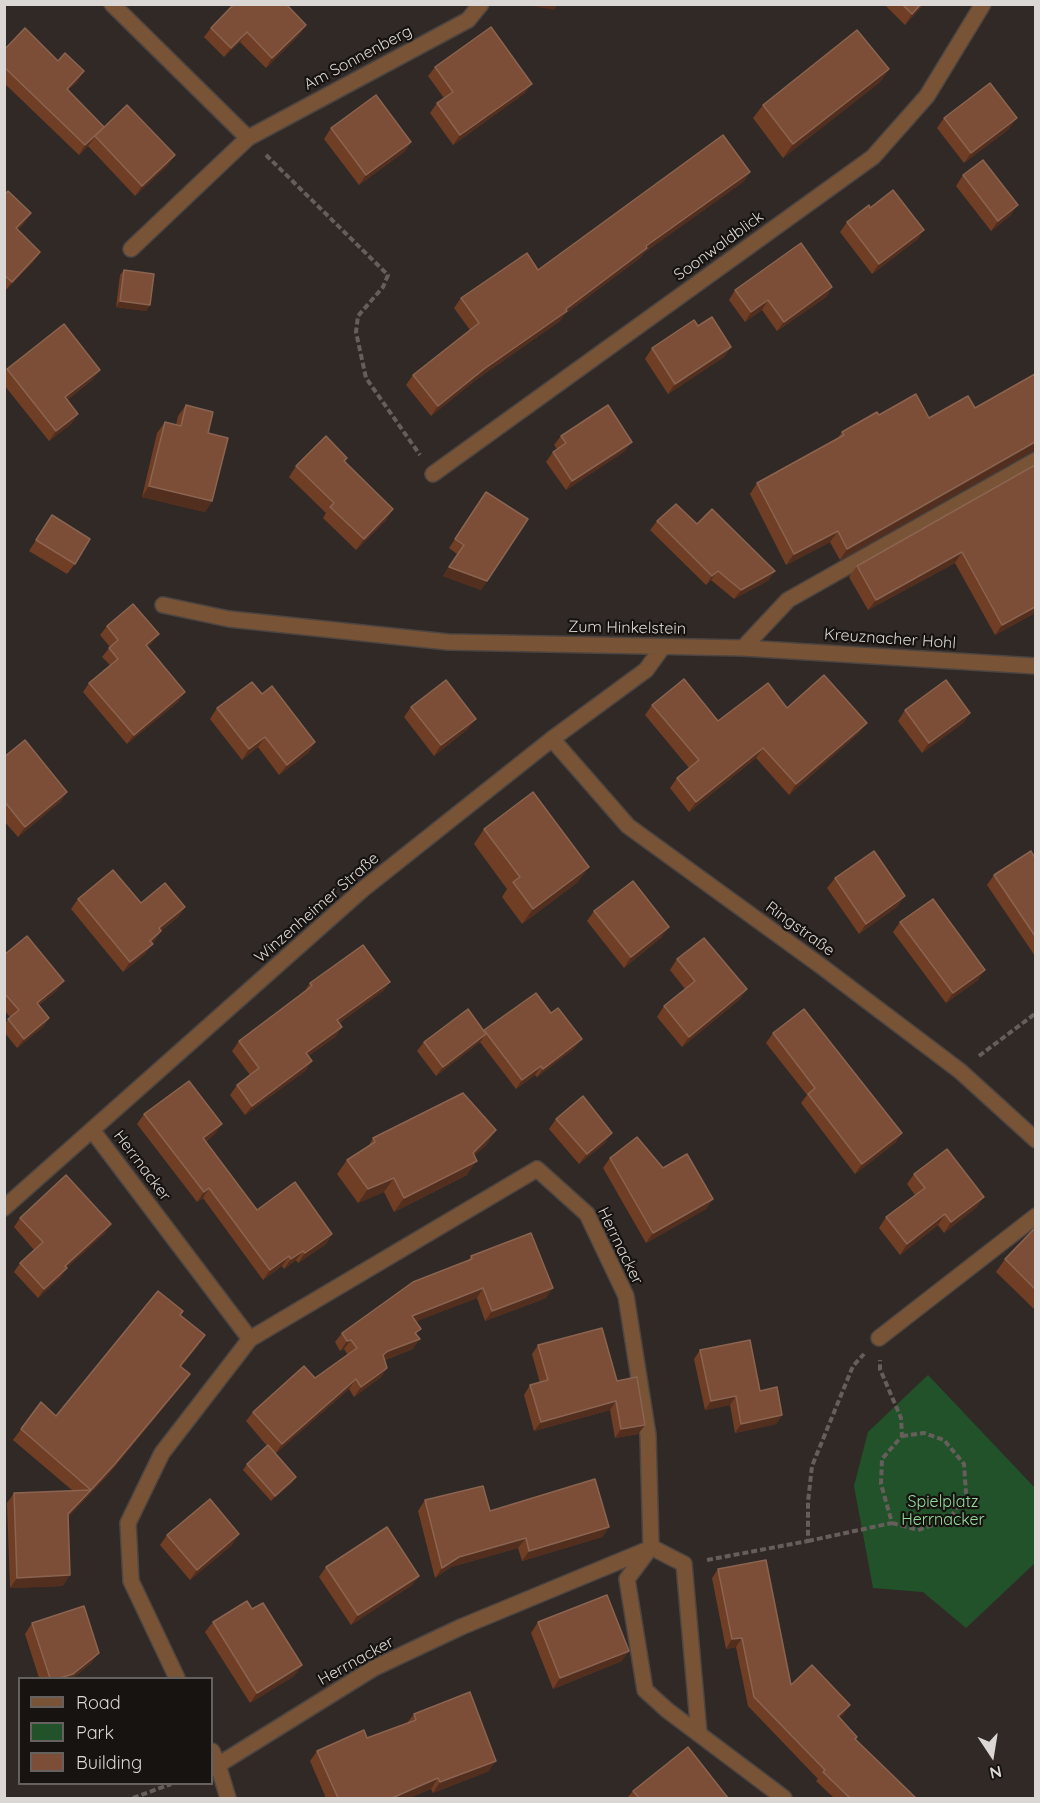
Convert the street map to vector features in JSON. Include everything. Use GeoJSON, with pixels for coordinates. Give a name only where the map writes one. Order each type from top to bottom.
{"type":"FeatureCollection","features":[{"type":"Feature","properties":{"kind":"street"},"geometry":{"type":"LineString","coordinates":[[112,4],[248,138]]}},
{"type":"Feature","properties":{"kind":"street","name":"Am Sonnenberg"},"geometry":{"type":"LineString","coordinates":[[131,249],[248,138],[468,20],[481,4]]}},
{"type":"Feature","properties":{"kind":"street","name":"Soonwaldblick"},"geometry":{"type":"LineString","coordinates":[[433,474],[873,157],[927,96],[983,4]]}},
{"type":"Feature","properties":{"kind":"street"},"geometry":{"type":"LineString","coordinates":[[743,648],[788,600],[1035,460]]}},
{"type":"Feature","properties":{"kind":"street","name":"Zum Hinkelstein"},"geometry":{"type":"LineString","coordinates":[[163,605],[229,619],[448,642],[743,648]]}},
{"type":"Feature","properties":{"kind":"street","name":"Winzenheimer Straße"},"geometry":{"type":"LineString","coordinates":[[4,1208],[362,890],[552,739],[646,670],[662,648]]}},
{"type":"Feature","properties":{"kind":"street","name":"Kreuznacher Hohl"},"geometry":{"type":"LineString","coordinates":[[743,648],[1035,666]]}},
{"type":"Feature","properties":{"kind":"street","name":"Ringstraße"},"geometry":{"type":"LineString","coordinates":[[552,739],[628,826],[821,966],[960,1071],[1035,1140]]}},
{"type":"Feature","properties":{"kind":"street","name":"Herrnacker"},"geometry":{"type":"LineString","coordinates":[[93,1130],[250,1339]]}},
{"type":"Feature","properties":{"kind":"street","name":"Herrnacker"},"geometry":{"type":"LineString","coordinates":[[177,1677],[131,1581],[128,1523],[162,1453],[250,1339],[537,1169],[587,1214],[626,1296],[648,1435],[651,1548],[461,1626],[374,1668],[218,1765]]}},
{"type":"Feature","properties":{"kind":"street"},"geometry":{"type":"LineString","coordinates":[[879,1338],[1035,1215]]}},
{"type":"Feature","properties":{"kind":"street"},"geometry":{"type":"LineString","coordinates":[[699,1734],[684,1564],[651,1548],[627,1579],[645,1690],[667,1710],[784,1798]]}},
{"type":"Feature","properties":{"kind":"street"},"geometry":{"type":"LineString","coordinates":[[213,1753],[228,1798]]}},
{"type":"Feature","properties":{"kind":"path"},"geometry":{"type":"LineString","coordinates":[[248,138],[388,275],[383,287],[358,316],[356,332],[358,343],[366,378],[433,474]]}},
{"type":"Feature","properties":{"kind":"path"},"geometry":{"type":"LineString","coordinates":[[960,1071],[1035,1013]]}},
{"type":"Feature","properties":{"kind":"path"},"geometry":{"type":"LineString","coordinates":[[879,1338],[880,1369],[900,1418],[902,1436]]}},
{"type":"Feature","properties":{"kind":"path"},"geometry":{"type":"LineString","coordinates":[[808,1541],[808,1502],[812,1466],[853,1366],[879,1338]]}},
{"type":"Feature","properties":{"kind":"path"},"geometry":{"type":"LineString","coordinates":[[684,1564],[892,1523],[918,1530],[949,1520],[966,1492],[964,1464],[944,1440],[924,1433],[902,1436],[882,1459],[881,1484],[892,1523]]}},
{"type":"Feature","properties":{"kind":"path"},"geometry":{"type":"LineString","coordinates":[[132,1798],[168,1785]]}},
{"type":"Feature","properties":{"kind":"green space","name":"Spielplatz Herrnacker"},"geometry":{"type":"Polygon","coordinates":[[[928,1375],[1035,1488],[1035,1563],[966,1628],[923,1592],[873,1588],[854,1486],[868,1432],[928,1375]]]}},
{"type":"Feature","properties":{"kind":"building"},"geometry":{"type":"Polygon","coordinates":[[[234,4],[286,4],[306,25],[272,58],[247,32],[231,48],[211,28],[234,4]]]}},
{"type":"Feature","properties":{"kind":"building"},"geometry":{"type":"Polygon","coordinates":[[[902,4],[921,4],[912,14],[902,4]]]}},
{"type":"Feature","properties":{"kind":"building"},"geometry":{"type":"Polygon","coordinates":[[[491,27],[532,84],[460,135],[437,103],[453,92],[435,67],[491,27]]]}},
{"type":"Feature","properties":{"kind":"building"},"geometry":{"type":"Polygon","coordinates":[[[25,28],[58,61],[65,53],[84,71],[67,89],[104,127],[85,145],[4,67],[4,50],[25,28]]]}},
{"type":"Feature","properties":{"kind":"building"},"geometry":{"type":"Polygon","coordinates":[[[857,30],[889,69],[793,144],[763,105],[857,30]]]}},
{"type":"Feature","properties":{"kind":"building"},"geometry":{"type":"Polygon","coordinates":[[[990,83],[1017,118],[971,153],[944,118],[990,83]]]}},
{"type":"Feature","properties":{"kind":"building"},"geometry":{"type":"Polygon","coordinates":[[[376,95],[411,142],[366,175],[331,128],[376,95]]]}},
{"type":"Feature","properties":{"kind":"building"},"geometry":{"type":"Polygon","coordinates":[[[127,105],[175,155],[142,186],[95,136],[127,105]]]}},
{"type":"Feature","properties":{"kind":"building"},"geometry":{"type":"Polygon","coordinates":[[[723,135],[750,172],[646,246],[647,248],[566,309],[567,311],[484,369],[438,406],[413,375],[479,323],[461,298],[527,253],[538,270],[723,135]]]}},
{"type":"Feature","properties":{"kind":"building"},"geometry":{"type":"Polygon","coordinates":[[[983,160],[1018,205],[998,221],[963,175],[983,160]]]}},
{"type":"Feature","properties":{"kind":"building"},"geometry":{"type":"Polygon","coordinates":[[[893,190],[924,230],[879,264],[847,222],[893,190]]]}},
{"type":"Feature","properties":{"kind":"building"},"geometry":{"type":"Polygon","coordinates":[[[8,191],[31,213],[16,228],[40,252],[12,282],[4,275],[4,193],[8,191]]]}},
{"type":"Feature","properties":{"kind":"building"},"geometry":{"type":"Polygon","coordinates":[[[801,243],[832,287],[784,322],[768,300],[751,312],[735,290],[801,243]]]}},
{"type":"Feature","properties":{"kind":"building"},"geometry":{"type":"Polygon","coordinates":[[[124,270],[154,274],[150,305],[120,301],[124,270]]]}},
{"type":"Feature","properties":{"kind":"building"},"geometry":{"type":"Polygon","coordinates":[[[712,317],[731,347],[675,384],[652,348],[694,320],[698,326],[712,317]]]}},
{"type":"Feature","properties":{"kind":"building"},"geometry":{"type":"Polygon","coordinates":[[[64,324],[100,370],[65,397],[78,414],[56,431],[7,369],[64,324]]]}},
{"type":"Feature","properties":{"kind":"building"},"geometry":{"type":"Polygon","coordinates":[[[1035,374],[1035,442],[847,549],[838,531],[794,554],[757,483],[844,435],[842,432],[877,412],[879,415],[916,394],[929,418],[968,396],[975,408],[1035,374]]]}},
{"type":"Feature","properties":{"kind":"building"},"geometry":{"type":"Polygon","coordinates":[[[186,405],[213,412],[208,433],[228,438],[212,501],[149,486],[165,422],[181,426],[186,405]]]}},
{"type":"Feature","properties":{"kind":"building"},"geometry":{"type":"Polygon","coordinates":[[[608,405],[632,442],[572,481],[553,452],[566,443],[561,436],[608,405]]]}},
{"type":"Feature","properties":{"kind":"building"},"geometry":{"type":"Polygon","coordinates":[[[326,436],[347,458],[344,461],[393,509],[364,539],[330,507],[334,503],[296,466],[326,436]]]}},
{"type":"Feature","properties":{"kind":"building"},"geometry":{"type":"Polygon","coordinates":[[[1035,465],[1035,607],[1002,625],[962,552],[876,600],[857,566],[1035,465]]]}},
{"type":"Feature","properties":{"kind":"building"},"geometry":{"type":"Polygon","coordinates":[[[486,492],[528,519],[487,581],[449,567],[464,545],[455,539],[486,492]]]}},
{"type":"Feature","properties":{"kind":"building"},"geometry":{"type":"Polygon","coordinates":[[[676,504],[697,524],[712,509],[775,571],[741,590],[718,571],[712,576],[657,521],[676,504]]]}},
{"type":"Feature","properties":{"kind":"building"},"geometry":{"type":"Polygon","coordinates":[[[52,515],[90,539],[75,564],[36,540],[52,515]]]}},
{"type":"Feature","properties":{"kind":"building"},"geometry":{"type":"Polygon","coordinates":[[[133,604],[159,634],[146,645],[185,692],[134,735],[89,683],[118,659],[109,648],[118,640],[107,626],[133,604]]]}},
{"type":"Feature","properties":{"kind":"building"},"geometry":{"type":"Polygon","coordinates":[[[824,675],[867,723],[796,784],[763,748],[696,802],[677,778],[699,760],[652,705],[684,679],[718,721],[768,683],[787,708],[824,675]]]}},
{"type":"Feature","properties":{"kind":"building"},"geometry":{"type":"Polygon","coordinates":[[[446,680],[476,719],[441,745],[411,707],[446,680]]]}},
{"type":"Feature","properties":{"kind":"building"},"geometry":{"type":"Polygon","coordinates":[[[946,680],[970,713],[929,743],[905,710],[946,680]]]}},
{"type":"Feature","properties":{"kind":"building"},"geometry":{"type":"Polygon","coordinates":[[[252,682],[262,694],[272,686],[315,742],[287,765],[265,737],[249,749],[217,708],[252,682]]]}},
{"type":"Feature","properties":{"kind":"building"},"geometry":{"type":"Polygon","coordinates":[[[25,740],[67,792],[25,827],[4,801],[4,757],[25,740]]]}},
{"type":"Feature","properties":{"kind":"building"},"geometry":{"type":"Polygon","coordinates":[[[533,792],[589,867],[533,909],[513,882],[520,877],[484,829],[533,792]]]}},
{"type":"Feature","properties":{"kind":"building"},"geometry":{"type":"Polygon","coordinates":[[[874,851],[905,896],[866,924],[835,878],[874,851]]]}},
{"type":"Feature","properties":{"kind":"building"},"geometry":{"type":"Polygon","coordinates":[[[1031,851],[1035,858],[1035,936],[994,875],[1031,851]]]}},
{"type":"Feature","properties":{"kind":"building"},"geometry":{"type":"Polygon","coordinates":[[[113,870],[141,903],[165,883],[185,907],[159,928],[161,931],[150,941],[153,944],[130,962],[78,899],[113,870]]]}},
{"type":"Feature","properties":{"kind":"building"},"geometry":{"type":"Polygon","coordinates":[[[633,881],[669,927],[631,957],[594,911],[633,881]]]}},
{"type":"Feature","properties":{"kind":"building"},"geometry":{"type":"Polygon","coordinates":[[[933,899],[985,970],[953,993],[900,922],[933,899]]]}},
{"type":"Feature","properties":{"kind":"building"},"geometry":{"type":"Polygon","coordinates":[[[27,936],[64,981],[37,1003],[49,1018],[24,1039],[8,1019],[19,1010],[4,993],[4,955],[27,936]]]}},
{"type":"Feature","properties":{"kind":"building"},"geometry":{"type":"Polygon","coordinates":[[[704,938],[747,989],[689,1037],[664,1006],[695,981],[677,959],[704,938]]]}},
{"type":"Feature","properties":{"kind":"building"},"geometry":{"type":"Polygon","coordinates":[[[363,945],[390,982],[337,1020],[342,1027],[306,1053],[312,1061],[252,1106],[237,1085],[259,1068],[239,1041],[312,986],[310,983],[363,945]]]}},
{"type":"Feature","properties":{"kind":"building"},"geometry":{"type":"Polygon","coordinates":[[[536,993],[551,1013],[558,1008],[582,1039],[543,1069],[541,1066],[522,1080],[484,1030],[536,993]]]}},
{"type":"Feature","properties":{"kind":"building"},"geometry":{"type":"Polygon","coordinates":[[[468,1009],[486,1034],[443,1067],[424,1042],[468,1009]]]}},
{"type":"Feature","properties":{"kind":"building"},"geometry":{"type":"Polygon","coordinates":[[[804,1009],[902,1133],[862,1164],[808,1094],[815,1088],[773,1033],[804,1009]]]}},
{"type":"Feature","properties":{"kind":"building"},"geometry":{"type":"Polygon","coordinates":[[[189,1081],[222,1124],[203,1138],[257,1210],[295,1182],[332,1234],[305,1253],[303,1251],[291,1259],[289,1256],[270,1270],[209,1188],[204,1192],[144,1114],[189,1081]]]}},
{"type":"Feature","properties":{"kind":"building"},"geometry":{"type":"Polygon","coordinates":[[[463,1093],[496,1130],[473,1153],[477,1161],[404,1198],[394,1178],[368,1189],[347,1160],[375,1142],[373,1138],[463,1093]]]}},
{"type":"Feature","properties":{"kind":"building"},"geometry":{"type":"Polygon","coordinates":[[[583,1096],[612,1133],[587,1154],[556,1119],[583,1096]]]}},
{"type":"Feature","properties":{"kind":"building"},"geometry":{"type":"Polygon","coordinates":[[[637,1137],[663,1168],[687,1154],[713,1199],[653,1233],[610,1158],[637,1137]]]}},
{"type":"Feature","properties":{"kind":"building"},"geometry":{"type":"Polygon","coordinates":[[[947,1149],[984,1197],[951,1222],[945,1214],[907,1244],[886,1217],[925,1188],[914,1174],[947,1149]]]}},
{"type":"Feature","properties":{"kind":"building"},"geometry":{"type":"Polygon","coordinates":[[[66,1175],[111,1224],[65,1266],[67,1268],[44,1289],[20,1263],[43,1242],[20,1218],[66,1175]]]}},
{"type":"Feature","properties":{"kind":"building"},"geometry":{"type":"Polygon","coordinates":[[[1035,1228],[1035,1289],[1005,1259],[1035,1228]]]}},
{"type":"Feature","properties":{"kind":"building"},"geometry":{"type":"Polygon","coordinates":[[[531,1233],[553,1288],[492,1311],[483,1288],[412,1316],[421,1329],[415,1333],[420,1339],[388,1351],[383,1355],[387,1368],[361,1387],[356,1379],[282,1444],[253,1412],[304,1366],[315,1378],[357,1348],[351,1340],[347,1341],[342,1333],[413,1282],[531,1233]]]}},
{"type":"Feature","properties":{"kind":"building"},"geometry":{"type":"Polygon","coordinates":[[[158,1291],[183,1311],[180,1315],[205,1335],[180,1366],[190,1374],[91,1490],[21,1429],[41,1402],[56,1416],[158,1291]]]}},
{"type":"Feature","properties":{"kind":"building"},"geometry":{"type":"Polygon","coordinates":[[[602,1328],[617,1381],[637,1377],[645,1425],[621,1429],[616,1401],[541,1422],[530,1385],[548,1380],[538,1345],[602,1328]]]}},
{"type":"Feature","properties":{"kind":"building"},"geometry":{"type":"Polygon","coordinates":[[[750,1340],[760,1391],[777,1387],[782,1415],[741,1424],[736,1396],[711,1401],[700,1350],[750,1340]]]}},
{"type":"Feature","properties":{"kind":"building"},"geometry":{"type":"Polygon","coordinates":[[[268,1445],[296,1477],[275,1496],[247,1464],[268,1445]]]}},
{"type":"Feature","properties":{"kind":"building"},"geometry":{"type":"Polygon","coordinates":[[[595,1479],[609,1527],[529,1551],[526,1538],[459,1557],[442,1568],[425,1500],[483,1486],[490,1511],[595,1479]]]}},
{"type":"Feature","properties":{"kind":"building"},"geometry":{"type":"Polygon","coordinates":[[[91,1490],[68,1514],[70,1575],[17,1578],[14,1493],[91,1490]]]}},
{"type":"Feature","properties":{"kind":"building"},"geometry":{"type":"Polygon","coordinates":[[[210,1499],[239,1534],[197,1570],[167,1535],[210,1499]]]}},
{"type":"Feature","properties":{"kind":"building"},"geometry":{"type":"Polygon","coordinates":[[[387,1527],[419,1576],[358,1615],[326,1567],[387,1527]]]}},
{"type":"Feature","properties":{"kind":"building"},"geometry":{"type":"Polygon","coordinates":[[[766,1560],[791,1685],[812,1665],[850,1705],[838,1716],[857,1737],[855,1739],[916,1798],[850,1798],[754,1697],[742,1638],[732,1639],[718,1569],[766,1560]]]}},
{"type":"Feature","properties":{"kind":"building"},"geometry":{"type":"Polygon","coordinates":[[[607,1595],[629,1651],[560,1678],[538,1622],[607,1595]]]}},
{"type":"Feature","properties":{"kind":"building"},"geometry":{"type":"Polygon","coordinates":[[[247,1601],[252,1609],[263,1603],[302,1665],[257,1693],[213,1622],[247,1601]]]}},
{"type":"Feature","properties":{"kind":"building"},"geometry":{"type":"Polygon","coordinates":[[[84,1606],[99,1653],[73,1674],[50,1677],[32,1623],[84,1606]]]}},
{"type":"Feature","properties":{"kind":"building"},"geometry":{"type":"Polygon","coordinates":[[[470,1692],[496,1761],[440,1782],[438,1778],[392,1798],[338,1798],[317,1751],[364,1730],[367,1738],[416,1720],[414,1714],[470,1692]]]}},
{"type":"Feature","properties":{"kind":"building"},"geometry":{"type":"Polygon","coordinates":[[[688,1747],[728,1798],[639,1798],[633,1791],[688,1747]]]}}]}
